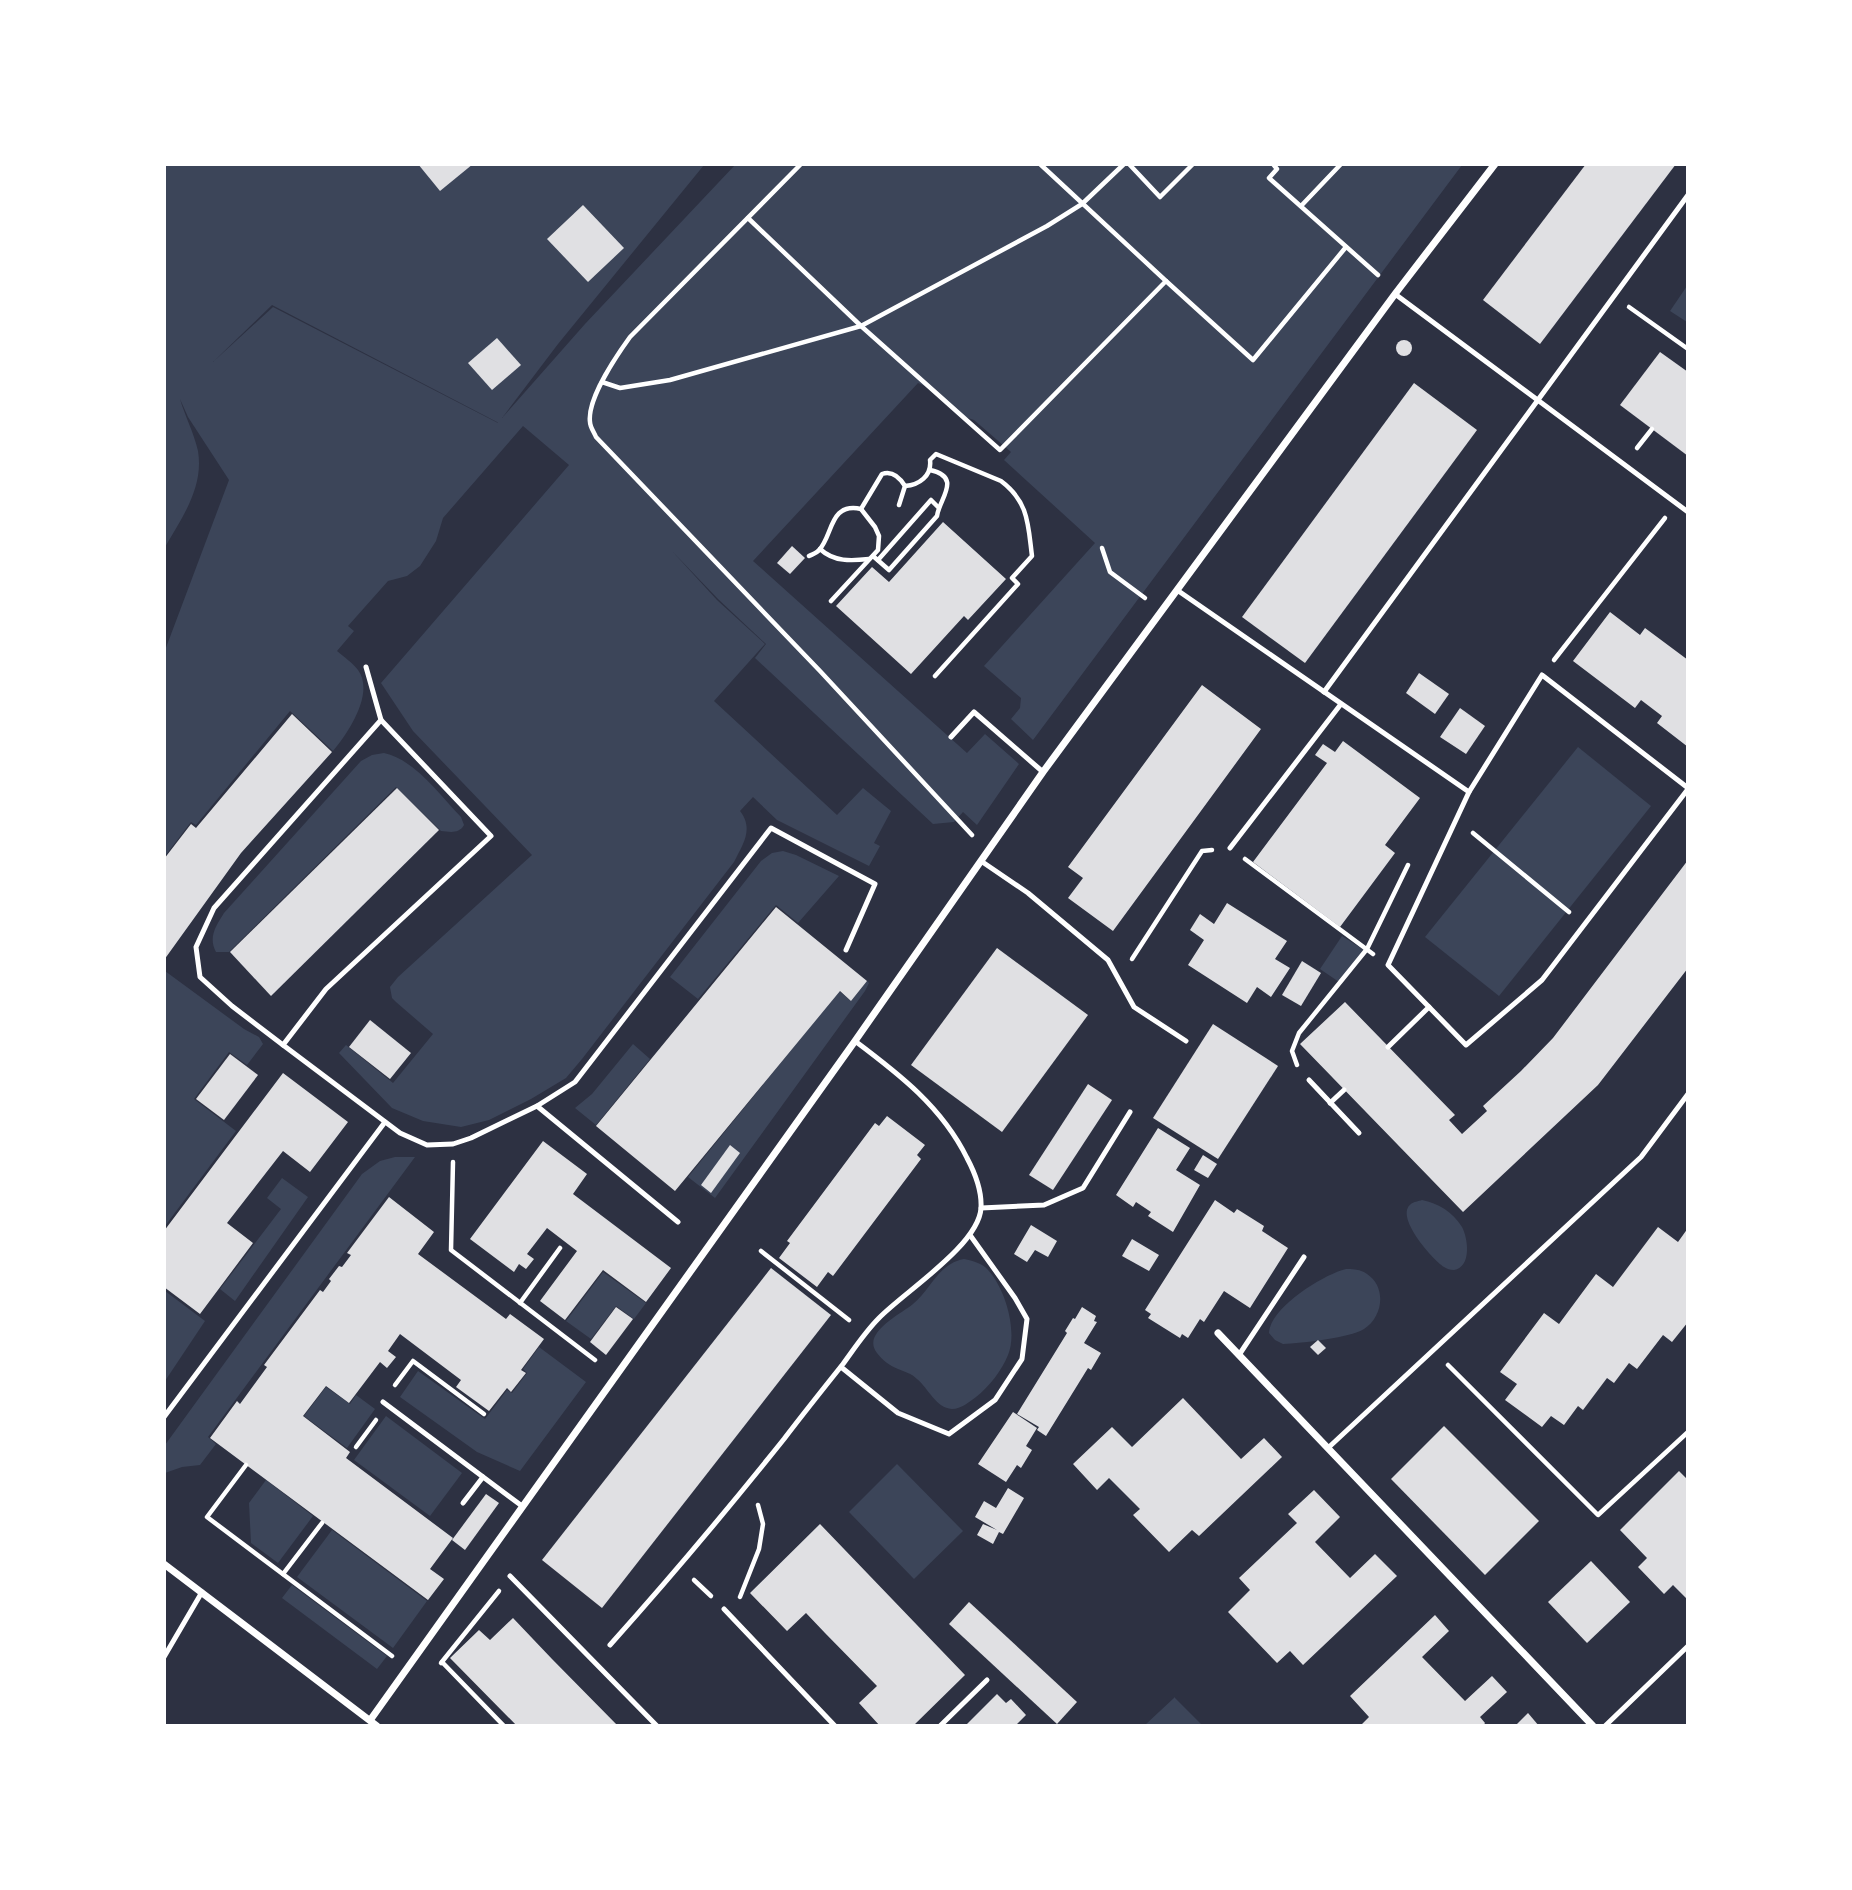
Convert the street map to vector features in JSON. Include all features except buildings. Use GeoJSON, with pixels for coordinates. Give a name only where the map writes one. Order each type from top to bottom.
{"type":"FeatureCollection","features":[{"type":"Feature","properties":{"kind":"street"},"geometry":{"type":"LineString","coordinates":[[370,1719],[855,1041],[1043,772],[1494,164]]}},
{"type":"Feature","properties":{"kind":"street"},"geometry":{"type":"LineString","coordinates":[[1218,1333],[1593,1726]]}},
{"type":"Feature","properties":{"kind":"street"},"geometry":{"type":"LineString","coordinates":[[164,1564],[377,1726]]}},
{"type":"Feature","properties":{"kind":"lane"},"geometry":{"type":"LineString","coordinates":[[1324,692],[1688,194]]}},
{"type":"Feature","properties":{"kind":"lane"},"geometry":{"type":"LineString","coordinates":[[1395,294],[1688,512]]}},
{"type":"Feature","properties":{"kind":"lane"},"geometry":{"type":"LineString","coordinates":[[1177,590],[1469,792]]}},
{"type":"Feature","properties":{"kind":"lane"},"geometry":{"type":"LineString","coordinates":[[283,1045],[326,989],[491,836],[381,720],[366,667]]}},
{"type":"Feature","properties":{"kind":"lane"},"geometry":{"type":"LineString","coordinates":[[1542,675],[1688,789],[1542,980],[1466,1045],[1388,965],[1469,792],[1542,675]]}},
{"type":"Feature","properties":{"kind":"lane"},"geometry":{"type":"LineString","coordinates":[[1230,848],[1341,704]]}},
{"type":"Feature","properties":{"kind":"lane"},"geometry":{"type":"LineString","coordinates":[[951,737],[974,712],[1043,772]]}},
{"type":"Feature","properties":{"kind":"lane"},"geometry":{"type":"LineString","coordinates":[[381,720],[214,908],[195,947],[200,977],[232,1006],[385,1122],[412,1139],[427,1144],[453,1144],[471,1138],[537,1106],[575,1082],[771,828],[875,884],[846,950]]}},
{"type":"Feature","properties":{"kind":"lane"},"geometry":{"type":"LineString","coordinates":[[981,861],[1028,893],[1108,960],[1134,1007],[1186,1041]]}},
{"type":"Feature","properties":{"kind":"lane"},"geometry":{"type":"LineString","coordinates":[[1388,1047],[1429,1007]]}},
{"type":"Feature","properties":{"kind":"lane"},"geometry":{"type":"LineString","coordinates":[[610,1645],[680,1566],[866,1333],[879,1318],[948,1258],[970,1235],[979,1217],[981,1208],[977,1177],[958,1139],[935,1108],[897,1073],[855,1041]]}},
{"type":"Feature","properties":{"kind":"lane"},"geometry":{"type":"LineString","coordinates":[[1309,1080],[1359,1133]]}},
{"type":"Feature","properties":{"kind":"lane"},"geometry":{"type":"LineString","coordinates":[[1330,1103],[1344,1090]]}},
{"type":"Feature","properties":{"kind":"lane"},"geometry":{"type":"LineString","coordinates":[[1328,1448],[1641,1157],[1688,1094]]}},
{"type":"Feature","properties":{"kind":"lane"},"geometry":{"type":"LineString","coordinates":[[537,1106],[678,1222]]}},
{"type":"Feature","properties":{"kind":"lane"},"geometry":{"type":"LineString","coordinates":[[981,1208],[1044,1205],[1083,1188],[1130,1112]]}},
{"type":"Feature","properties":{"kind":"lane"},"geometry":{"type":"LineString","coordinates":[[164,1417],[385,1122]]}},
{"type":"Feature","properties":{"kind":"lane"},"geometry":{"type":"LineString","coordinates":[[841,1367],[898,1413],[949,1434],[995,1400],[1022,1359],[1027,1319],[970,1235]]}},
{"type":"Feature","properties":{"kind":"lane"},"geometry":{"type":"LineString","coordinates":[[1239,1355],[1304,1256]]}},
{"type":"Feature","properties":{"kind":"lane"},"geometry":{"type":"LineString","coordinates":[[385,1404],[522,1506]]}},
{"type":"Feature","properties":{"kind":"lane"},"geometry":{"type":"LineString","coordinates":[[463,1503],[483,1476]]}},
{"type":"Feature","properties":{"kind":"lane"},"geometry":{"type":"LineString","coordinates":[[510,1576],[657,1726]]}},
{"type":"Feature","properties":{"kind":"lane"},"geometry":{"type":"LineString","coordinates":[[164,1657],[201,1592]]}},
{"type":"Feature","properties":{"kind":"lane"},"geometry":{"type":"LineString","coordinates":[[724,1609],[835,1726]]}},
{"type":"Feature","properties":{"kind":"lane"},"geometry":{"type":"LineString","coordinates":[[1605,1726],[1688,1646]]}},
{"type":"Feature","properties":{"kind":"lane"},"geometry":{"type":"LineString","coordinates":[[940,1726],[987,1680]]}},
{"type":"Feature","properties":{"kind":"path"},"geometry":{"type":"LineString","coordinates":[[801,164],[630,337],[613,360],[602,382],[590,412],[590,424],[596,437],[987,851]]}},
{"type":"Feature","properties":{"kind":"path"},"geometry":{"type":"LineString","coordinates":[[1040,164],[1253,360],[1346,247]]}},
{"type":"Feature","properties":{"kind":"path"},"geometry":{"type":"LineString","coordinates":[[602,382],[620,388],[658,383],[861,326],[1083,204],[1126,164],[1160,197],[1194,164]]}},
{"type":"Feature","properties":{"kind":"path"},"geometry":{"type":"LineString","coordinates":[[1301,206],[1341,164]]}},
{"type":"Feature","properties":{"kind":"path"},"geometry":{"type":"LineString","coordinates":[[1277,166],[1269,178],[1378,275]]}},
{"type":"Feature","properties":{"kind":"path"},"geometry":{"type":"LineString","coordinates":[[748,218],[861,326],[1000,450],[1166,281]]}},
{"type":"Feature","properties":{"kind":"path"},"geometry":{"type":"LineString","coordinates":[[1613,295],[1688,349]]}},
{"type":"Feature","properties":{"kind":"path"},"geometry":{"type":"LineString","coordinates":[[905,486],[920,482],[930,470],[930,460],[936,454],[1001,481],[1018,497],[1025,510],[1032,556],[1012,578],[1018,584],[935,676]]}},
{"type":"Feature","properties":{"kind":"path"},"geometry":{"type":"LineString","coordinates":[[820,550],[834,558],[845,560],[873,558],[889,570],[937,516],[938,507],[947,493],[948,486],[943,475],[930,470]]}},
{"type":"Feature","properties":{"kind":"path"},"geometry":{"type":"LineString","coordinates":[[861,509],[882,474],[896,475],[905,486]]}},
{"type":"Feature","properties":{"kind":"path"},"geometry":{"type":"LineString","coordinates":[[899,505],[905,486]]}},
{"type":"Feature","properties":{"kind":"path"},"geometry":{"type":"LineString","coordinates":[[831,601],[931,500],[938,507]]}},
{"type":"Feature","properties":{"kind":"path"},"geometry":{"type":"LineString","coordinates":[[1542,675],[1676,503]]}},
{"type":"Feature","properties":{"kind":"path"},"geometry":{"type":"LineString","coordinates":[[809,556],[820,550],[838,515],[848,509],[861,509]]}},
{"type":"Feature","properties":{"kind":"path"},"geometry":{"type":"LineString","coordinates":[[861,509],[876,527],[879,536],[878,550],[873,558]]}},
{"type":"Feature","properties":{"kind":"path"},"geometry":{"type":"LineString","coordinates":[[1101,548],[1110,572],[1163,610]]}},
{"type":"Feature","properties":{"kind":"path"},"geometry":{"type":"LineString","coordinates":[[1457,819],[1584,925]]}},
{"type":"Feature","properties":{"kind":"path"},"geometry":{"type":"LineString","coordinates":[[1119,979],[1202,851],[1230,848],[1388,965]]}},
{"type":"Feature","properties":{"kind":"path"},"geometry":{"type":"LineString","coordinates":[[1309,1080],[1297,1065],[1292,1051],[1299,1033],[1367,949]]}},
{"type":"Feature","properties":{"kind":"path"},"geometry":{"type":"LineString","coordinates":[[453,1144],[451,1250],[594,1360]]}},
{"type":"Feature","properties":{"kind":"path"},"geometry":{"type":"LineString","coordinates":[[520,1303],[560,1248]]}},
{"type":"Feature","properties":{"kind":"path"},"geometry":{"type":"LineString","coordinates":[[761,1251],[866,1333]]}},
{"type":"Feature","properties":{"kind":"path"},"geometry":{"type":"LineString","coordinates":[[1433,1349],[1598,1515],[1688,1432]]}},
{"type":"Feature","properties":{"kind":"path"},"geometry":{"type":"LineString","coordinates":[[356,1447],[413,1361],[484,1414]]}},
{"type":"Feature","properties":{"kind":"path"},"geometry":{"type":"LineString","coordinates":[[246,1465],[207,1517],[407,1667]]}},
{"type":"Feature","properties":{"kind":"path"},"geometry":{"type":"LineString","coordinates":[[732,1617],[759,1549],[763,1524],[752,1478]]}},
{"type":"Feature","properties":{"kind":"path"},"geometry":{"type":"LineString","coordinates":[[283,1574],[321,1522]]}},
{"type":"Feature","properties":{"kind":"path"},"geometry":{"type":"LineString","coordinates":[[680,1566],[724,1609]]}},
{"type":"Feature","properties":{"kind":"path"},"geometry":{"type":"LineString","coordinates":[[504,1726],[442,1662],[510,1576]]}},
{"type":"Feature","properties":{"kind":"shaded area"},"geometry":{"type":"Polygon","coordinates":[[[165,165],[704,165],[558,344],[502,418],[585,324],[735,165],[1462,165],[1033,740],[1011,719],[1020,708],[1021,698],[984,666],[1095,543],[1004,460],[1011,452],[974,420],[962,416],[927,387],[918,383],[753,561],[967,753],[985,734],[1019,764],[977,825],[963,812],[954,822],[933,824],[755,658],[766,644],[672,551],[717,600],[765,644],[714,701],[837,815],[863,788],[891,811],[874,843],[880,846],[869,866],[777,820],[753,797],[740,811],[747,830],[744,843],[734,862],[582,1059],[566,1078],[489,1120],[461,1127],[423,1121],[392,1108],[339,1053],[346,1045],[393,1083],[433,1034],[392,998],[390,987],[532,855],[413,731],[381,683],[569,465],[523,426],[443,518],[436,541],[420,566],[407,576],[388,581],[348,626],[354,631],[337,651],[358,670],[362,679],[362,701],[352,724],[333,751],[290,711],[196,825],[191,822],[165,856],[164,653],[229,480],[188,417],[180,399],[198,451],[198,477],[190,502],[165,547],[165,165]],[[272,305],[213,362],[273,307],[498,423],[272,305]]]}},
{"type":"Feature","properties":{"kind":"shaded area"},"geometry":{"type":"Polygon","coordinates":[[[1687,286],[1687,322],[1670,311],[1687,286]]]}},
{"type":"Feature","properties":{"kind":"shaded area"},"geometry":{"type":"Polygon","coordinates":[[[1578,747],[1651,806],[1499,996],[1425,937],[1578,747]]]}},
{"type":"Feature","properties":{"kind":"shaded area"},"geometry":{"type":"Polygon","coordinates":[[[384,753],[406,763],[426,779],[461,817],[464,825],[462,828],[454,832],[441,831],[396,787],[229,952],[216,952],[213,936],[224,913],[361,761],[384,753]]]}},
{"type":"Feature","properties":{"kind":"shaded area"},"geometry":{"type":"Polygon","coordinates":[[[783,851],[839,876],[798,923],[776,905],[698,999],[670,977],[761,861],[772,853],[783,851]]]}},
{"type":"Feature","properties":{"kind":"shaded area"},"geometry":{"type":"Polygon","coordinates":[[[1342,936],[1364,950],[1342,984],[1320,969],[1342,936]]]}},
{"type":"Feature","properties":{"kind":"shaded area"},"geometry":{"type":"Polygon","coordinates":[[[165,971],[259,1037],[263,1044],[247,1065],[229,1052],[194,1099],[236,1131],[165,1226],[165,971]]]}},
{"type":"Feature","properties":{"kind":"shaded area"},"geometry":{"type":"Polygon","coordinates":[[[867,981],[869,983],[865,991],[715,1198],[688,1177],[839,991],[851,1001],[867,981]]]}},
{"type":"Feature","properties":{"kind":"shaded area"},"geometry":{"type":"Polygon","coordinates":[[[633,1044],[650,1059],[596,1125],[575,1108],[592,1094],[633,1044]]]}},
{"type":"Feature","properties":{"kind":"shaded area"},"geometry":{"type":"Polygon","coordinates":[[[395,1157],[415,1157],[208,1437],[216,1444],[200,1465],[165,1473],[165,1445],[362,1174],[380,1161],[395,1157]]]}},
{"type":"Feature","properties":{"kind":"shaded area"},"geometry":{"type":"Polygon","coordinates":[[[282,1178],[308,1197],[235,1301],[220,1289],[281,1209],[267,1198],[282,1178]]]}},
{"type":"Feature","properties":{"kind":"shaded area"},"geometry":{"type":"Polygon","coordinates":[[[1422,1200],[1445,1209],[1462,1227],[1467,1252],[1460,1268],[1445,1268],[1424,1247],[1411,1227],[1407,1210],[1412,1203],[1422,1200]]]}},
{"type":"Feature","properties":{"kind":"shaded area"},"geometry":{"type":"Polygon","coordinates":[[[964,1259],[986,1268],[1000,1288],[1011,1322],[1011,1345],[1002,1366],[986,1388],[965,1405],[952,1409],[941,1405],[912,1375],[884,1361],[873,1346],[874,1338],[884,1325],[920,1298],[941,1271],[964,1259]]]}},
{"type":"Feature","properties":{"kind":"shaded area"},"geometry":{"type":"Polygon","coordinates":[[[1346,1269],[1364,1272],[1378,1286],[1379,1310],[1370,1324],[1357,1332],[1325,1340],[1283,1344],[1275,1340],[1269,1333],[1272,1323],[1287,1303],[1311,1285],[1346,1269]]]}},
{"type":"Feature","properties":{"kind":"shaded area"},"geometry":{"type":"Polygon","coordinates":[[[603,1272],[646,1303],[634,1319],[616,1306],[591,1339],[566,1321],[603,1272]]]}},
{"type":"Feature","properties":{"kind":"shaded area"},"geometry":{"type":"Polygon","coordinates":[[[165,1291],[205,1321],[165,1381],[165,1291]]]}},
{"type":"Feature","properties":{"kind":"shaded area"},"geometry":{"type":"Polygon","coordinates":[[[539,1347],[586,1382],[520,1471],[477,1452],[400,1397],[418,1371],[485,1419],[507,1390],[512,1393],[527,1373],[523,1369],[539,1347]]]}},
{"type":"Feature","properties":{"kind":"shaded area"},"geometry":{"type":"Polygon","coordinates":[[[326,1387],[350,1404],[356,1395],[375,1409],[347,1448],[304,1416],[326,1387]]]}},
{"type":"Feature","properties":{"kind":"shaded area"},"geometry":{"type":"Polygon","coordinates":[[[386,1416],[462,1473],[430,1516],[354,1460],[386,1416]]]}},
{"type":"Feature","properties":{"kind":"shaded area"},"geometry":{"type":"Polygon","coordinates":[[[897,1464],[963,1531],[914,1579],[849,1512],[897,1464]]]}},
{"type":"Feature","properties":{"kind":"shaded area"},"geometry":{"type":"Polygon","coordinates":[[[266,1480],[313,1516],[278,1563],[251,1543],[249,1503],[266,1480]]]}},
{"type":"Feature","properties":{"kind":"shaded area"},"geometry":{"type":"Polygon","coordinates":[[[332,1530],[427,1601],[393,1648],[297,1577],[332,1530]]]}},
{"type":"Feature","properties":{"kind":"shaded area"},"geometry":{"type":"Polygon","coordinates":[[[292,1585],[387,1656],[377,1669],[282,1598],[292,1585]]]}},
{"type":"Feature","properties":{"kind":"shaded area"},"geometry":{"type":"Polygon","coordinates":[[[1174,1698],[1202,1725],[1145,1725],[1174,1698]]]}}]}
